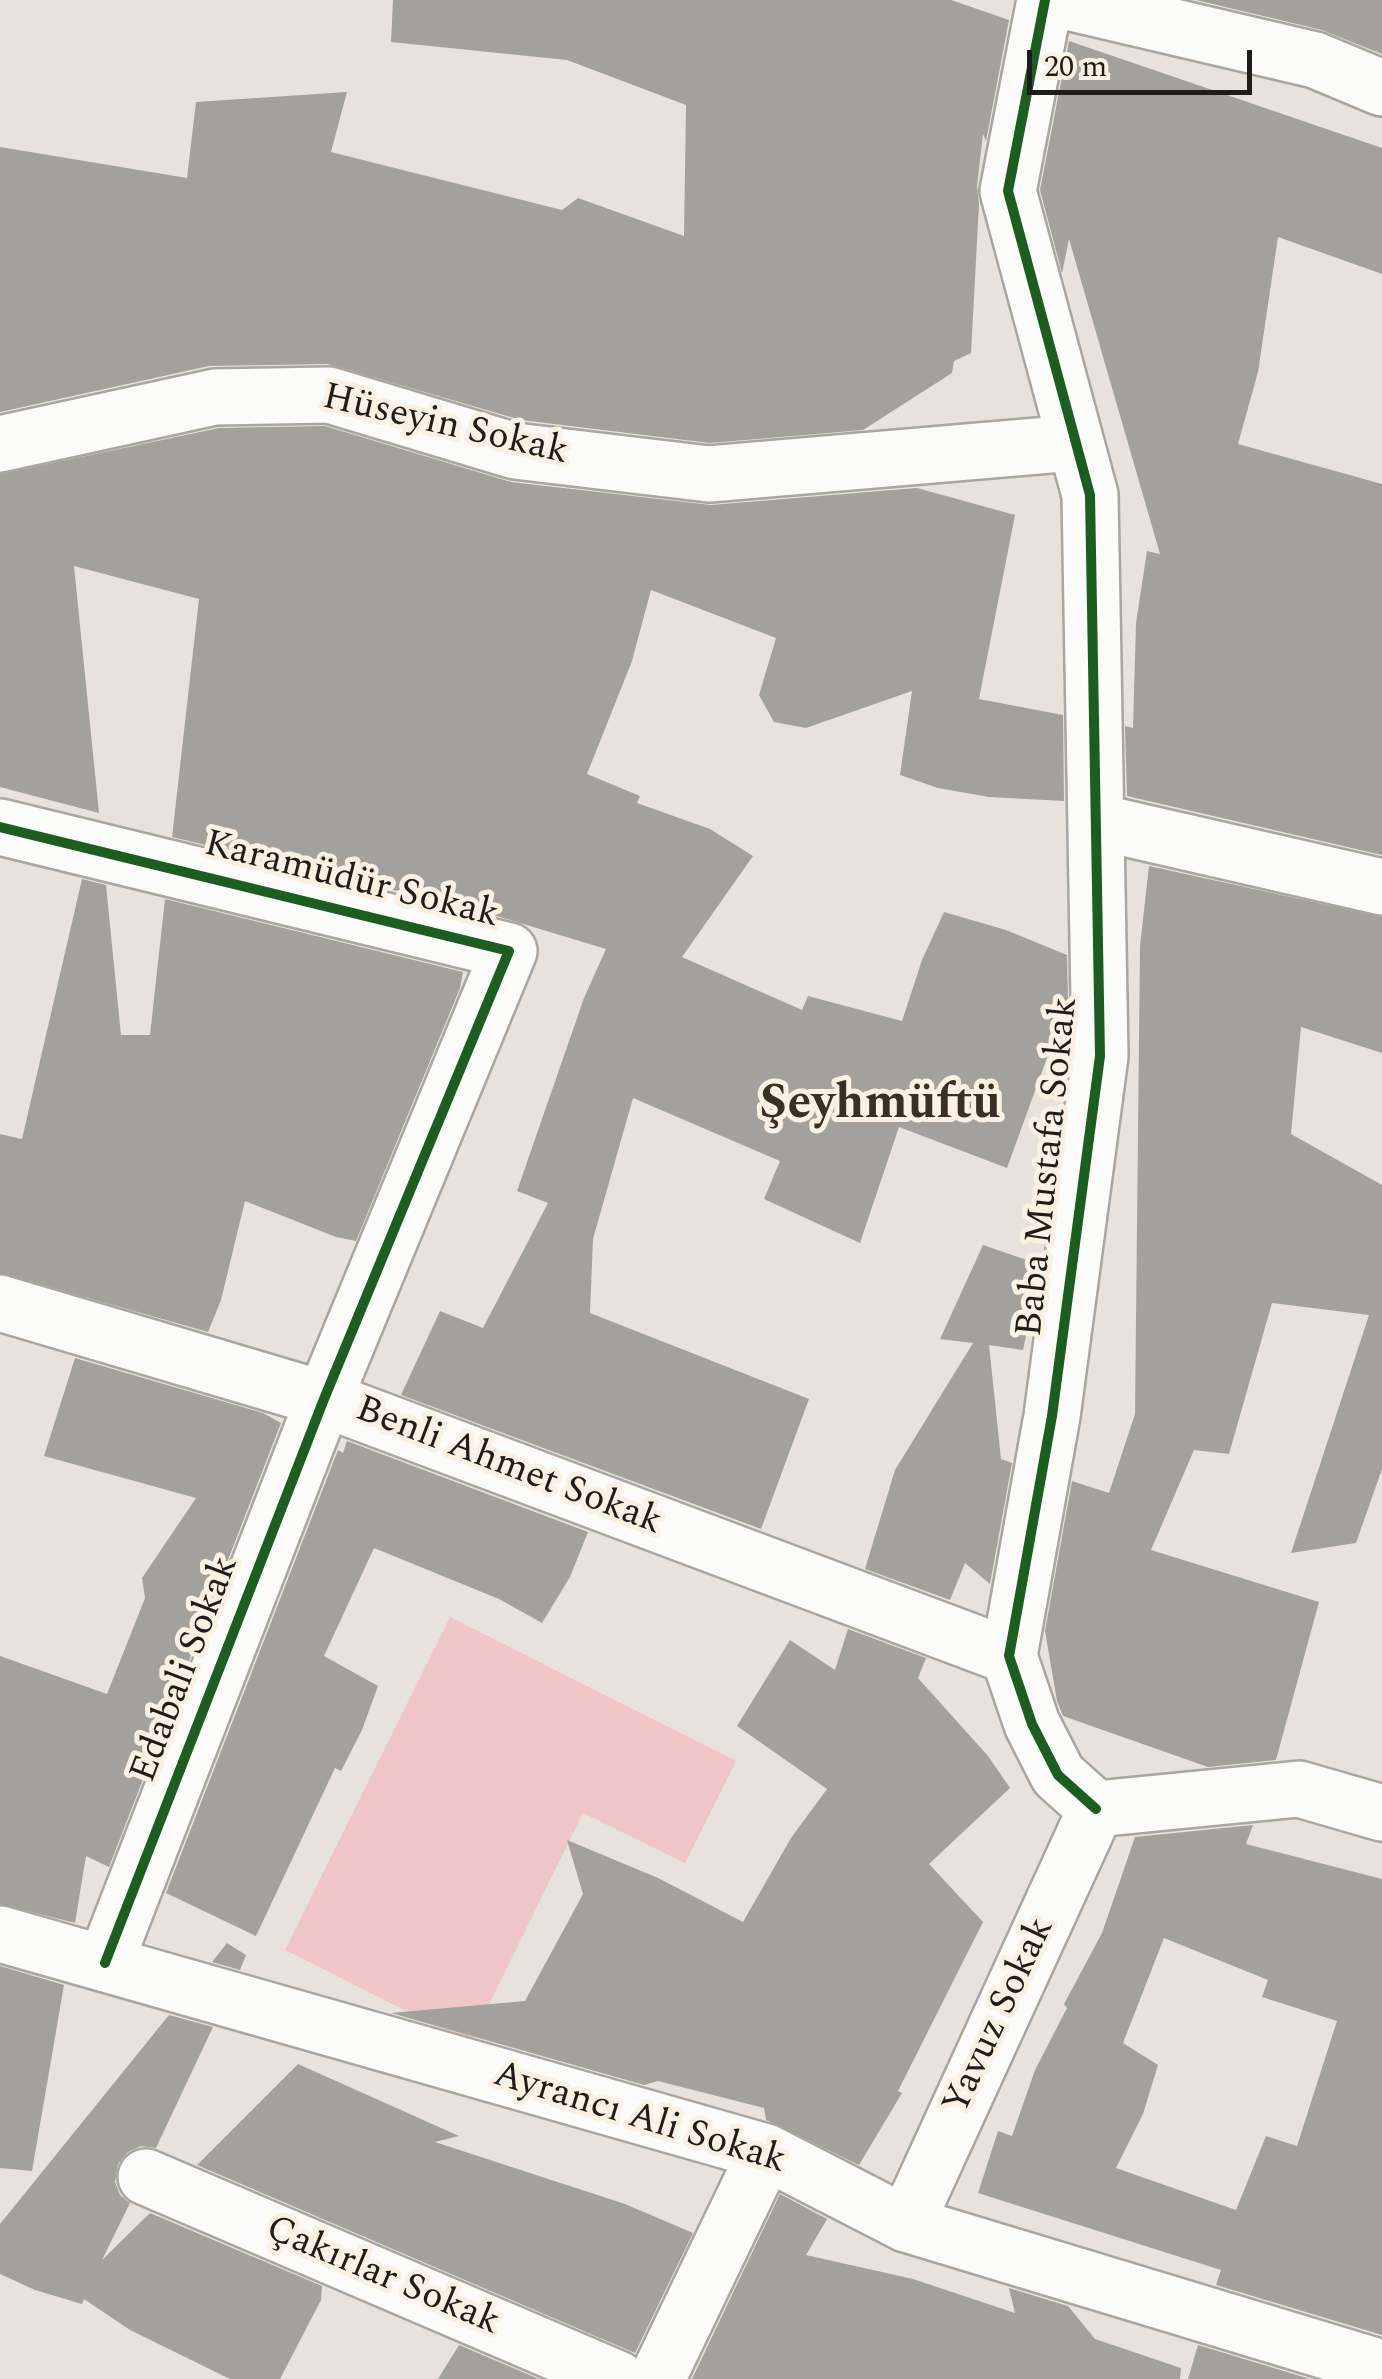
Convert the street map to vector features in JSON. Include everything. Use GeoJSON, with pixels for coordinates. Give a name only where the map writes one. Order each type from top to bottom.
{"type":"FeatureCollection","features":[{"type":"Feature","properties":{"kind":"street","name":"Baba Mustafa Sokak"},"geometry":{"type":"LineString","coordinates":[[1045,0],[1008,191],[1090,495],[1100,1056],[1052,1416],[1009,1656],[1032,1724],[1058,1775],[1096,1809]]}},
{"type":"Feature","properties":{"kind":"street"},"geometry":{"type":"LineString","coordinates":[[1059,0],[1315,60],[1382,88]]}},
{"type":"Feature","properties":{"kind":"street","name":"Hüseyin Sokak"},"geometry":{"type":"LineString","coordinates":[[0,444],[215,397],[328,394],[515,451],[709,474],[1073,443]]}},
{"type":"Feature","properties":{"kind":"street"},"geometry":{"type":"LineString","coordinates":[[1098,822],[1382,887]]}},
{"type":"Feature","properties":{"kind":"street","name":"Karamüdür Sokak"},"geometry":{"type":"LineString","coordinates":[[0,828],[509,951],[324,1399]]}},
{"type":"Feature","properties":{"kind":"street","name":"Benli Ahmet Sokak"},"geometry":{"type":"LineString","coordinates":[[0,1303],[324,1399],[1009,1656]]}},
{"type":"Feature","properties":{"kind":"street","name":"Edabali Sokak"},"geometry":{"type":"LineString","coordinates":[[106,1963],[324,1399]]}},
{"type":"Feature","properties":{"kind":"street"},"geometry":{"type":"LineString","coordinates":[[1096,1809],[1299,1789],[1382,1813]]}},
{"type":"Feature","properties":{"kind":"street","name":"Yavuz Sokak"},"geometry":{"type":"LineString","coordinates":[[906,2224],[1096,1809]]}},
{"type":"Feature","properties":{"kind":"street","name":"Ayrancı Ali Sokak"},"geometry":{"type":"LineString","coordinates":[[0,1934],[766,2152],[906,2224],[1382,2368]]}},
{"type":"Feature","properties":{"kind":"street"},"geometry":{"type":"LineString","coordinates":[[657,2379],[766,2152]]}},
{"type":"Feature","properties":{"kind":"street","name":"Çakırlar Sokak"},"geometry":{"type":"LineString","coordinates":[[146,2176],[618,2379]]}},
{"type":"Feature","properties":{"kind":"shaded area"},"geometry":{"type":"Polygon","coordinates":[[[450,1617],[736,1761],[685,1863],[583,1813],[470,2043],[285,1950],[450,1617]]]}},
{"type":"Feature","properties":{"kind":"building"},"geometry":{"type":"Polygon","coordinates":[[[393,0],[951,0],[1009,20],[986,141],[983,134],[977,186],[971,353],[954,361],[952,373],[863,430],[710,443],[521,420],[328,364],[209,366],[0,412],[0,147],[187,178],[196,102],[347,92],[331,152],[562,210],[578,198],[684,236],[686,105],[567,60],[391,42],[393,0]]]}},
{"type":"Feature","properties":{"kind":"building"},"geometry":{"type":"Polygon","coordinates":[[[1196,0],[1382,0],[1382,54],[1322,30],[1196,0]]]}},
{"type":"Feature","properties":{"kind":"building"},"geometry":{"type":"Polygon","coordinates":[[[1069,41],[1382,148],[1382,274],[1278,237],[1258,372],[1238,444],[1382,484],[1382,855],[1127,796],[1125,726],[1133,728],[1136,623],[1147,551],[1160,554],[1069,239],[1062,273],[1040,190],[1069,41]]]}},
{"type":"Feature","properties":{"kind":"building"},"geometry":{"type":"Polygon","coordinates":[[[325,426],[511,482],[711,505],[917,488],[1015,515],[979,699],[1063,715],[1064,801],[989,797],[938,788],[900,775],[912,691],[806,728],[774,722],[759,695],[776,638],[651,590],[632,661],[587,774],[640,796],[637,803],[710,829],[753,856],[682,957],[802,1010],[808,996],[902,1021],[922,960],[944,912],[1006,930],[1067,955],[1068,1000],[1007,1168],[899,1127],[860,1243],[764,1199],[780,1161],[633,1098],[593,1239],[590,1313],[809,1399],[761,1529],[401,1395],[440,1311],[483,1328],[548,1203],[517,1191],[584,998],[606,949],[477,910],[172,837],[199,599],[74,566],[99,813],[0,787],[0,474],[219,428],[325,426]]]}},
{"type":"Feature","properties":{"kind":"building"},"geometry":{"type":"Polygon","coordinates":[[[1149,866],[1382,917],[1382,1053],[1301,1027],[1291,1134],[1382,1185],[1382,1469],[1356,1543],[1291,1553],[1369,1315],[1272,1303],[1229,1454],[1194,1450],[1151,1550],[1319,1602],[1276,1760],[1208,1767],[1063,1716],[1045,1631],[1072,1481],[1109,1493],[1135,1414],[1140,946],[1149,866]]]}},
{"type":"Feature","properties":{"kind":"building"},"geometry":{"type":"Polygon","coordinates":[[[82,879],[106,885],[121,1035],[150,1035],[165,899],[463,972],[460,988],[356,1241],[336,1237],[245,1201],[221,1300],[208,1332],[0,1273],[0,1134],[22,1139],[82,879]]]}},
{"type":"Feature","properties":{"kind":"building"},"geometry":{"type":"Polygon","coordinates":[[[983,1245],[1041,1265],[1023,1350],[989,1345],[1001,1459],[1012,1463],[990,1584],[965,1563],[950,1600],[865,1569],[895,1470],[973,1343],[940,1339],[983,1245]]]}},
{"type":"Feature","properties":{"kind":"building"},"geometry":{"type":"Polygon","coordinates":[[[75,1358],[263,1413],[281,1423],[109,1867],[86,1856],[75,1923],[0,1904],[0,1656],[107,1694],[145,1598],[142,1578],[196,1498],[44,1456],[75,1358]]]}},
{"type":"Feature","properties":{"kind":"building"},"geometry":{"type":"Polygon","coordinates":[[[347,1441],[588,1532],[570,1577],[542,1623],[499,1599],[374,1548],[324,1656],[378,1686],[362,1730],[341,1771],[335,1768],[256,1936],[166,1893],[338,1450],[343,1453],[347,1441]]]}},
{"type":"Feature","properties":{"kind":"building"},"geometry":{"type":"Polygon","coordinates":[[[848,1629],[926,1658],[918,1678],[988,1756],[1010,1788],[929,1864],[983,1922],[898,2091],[902,2093],[859,2165],[766,2120],[764,2108],[658,2081],[644,2085],[391,2013],[525,2001],[583,1894],[567,1840],[658,1878],[743,1922],[791,1838],[827,1789],[737,1726],[790,1640],[835,1670],[848,1629]]]}},
{"type":"Feature","properties":{"kind":"building"},"geometry":{"type":"Polygon","coordinates":[[[1253,1825],[1246,1844],[1382,1879],[1382,2335],[1216,2285],[1221,2270],[978,2193],[998,2131],[1012,2136],[1035,2070],[1067,2008],[1064,2004],[1102,1933],[1135,1837],[1253,1825]],[[1164,1938],[1123,2043],[1158,2065],[1143,2114],[1116,2168],[1236,2210],[1266,2136],[1297,2146],[1337,2021],[1262,1997],[1268,1980],[1164,1938]]]}},
{"type":"Feature","properties":{"kind":"building"},"geometry":{"type":"Polygon","coordinates":[[[227,1943],[246,1955],[240,1970],[212,1962],[227,1943]]]}},
{"type":"Feature","properties":{"kind":"building"},"geometry":{"type":"Polygon","coordinates":[[[0,1966],[64,1985],[32,2171],[0,2168],[0,1966]]]}},
{"type":"Feature","properties":{"kind":"building"},"geometry":{"type":"Polygon","coordinates":[[[169,2015],[213,2027],[156,2148],[141,2146],[128,2152],[118,2164],[115,2182],[120,2195],[130,2203],[102,2260],[150,2213],[322,2286],[321,2300],[280,2379],[230,2379],[130,2330],[84,2299],[82,2304],[35,2290],[0,2274],[0,2224],[169,2015]]]}},
{"type":"Feature","properties":{"kind":"building"},"geometry":{"type":"Polygon","coordinates":[[[298,2064],[459,2136],[435,2142],[625,2204],[693,2233],[635,2353],[197,2165],[298,2064]]]}},
{"type":"Feature","properties":{"kind":"building"},"geometry":{"type":"Polygon","coordinates":[[[780,2194],[827,2219],[806,2255],[913,2279],[1015,2313],[1009,2288],[1068,2306],[1095,2339],[1181,2368],[1180,2379],[692,2379],[780,2194]]]}},
{"type":"Feature","properties":{"kind":"building"},"geometry":{"type":"Polygon","coordinates":[[[459,2345],[539,2379],[438,2379],[459,2345]]]}},
{"type":"Feature","properties":{"kind":"building"},"geometry":{"type":"Polygon","coordinates":[[[1198,2345],[1310,2379],[1188,2379],[1198,2345]]]}},
{"type":"Feature","properties":{"kind":"cycle path"},"geometry":{"type":"LineString","coordinates":[[1045,0],[1008,191],[1090,495],[1100,1056],[1052,1416],[1009,1656],[1032,1724],[1058,1775],[1096,1809]]}},
{"type":"Feature","properties":{"kind":"cycle path"},"geometry":{"type":"LineString","coordinates":[[0,827],[509,951],[324,1399],[105,1963]]}},
{"type":"Feature","properties":{"kind":"district","name":"Şeyhmüftü"},"geometry":{"type":"Point","coordinates":[880,1108]}}]}
